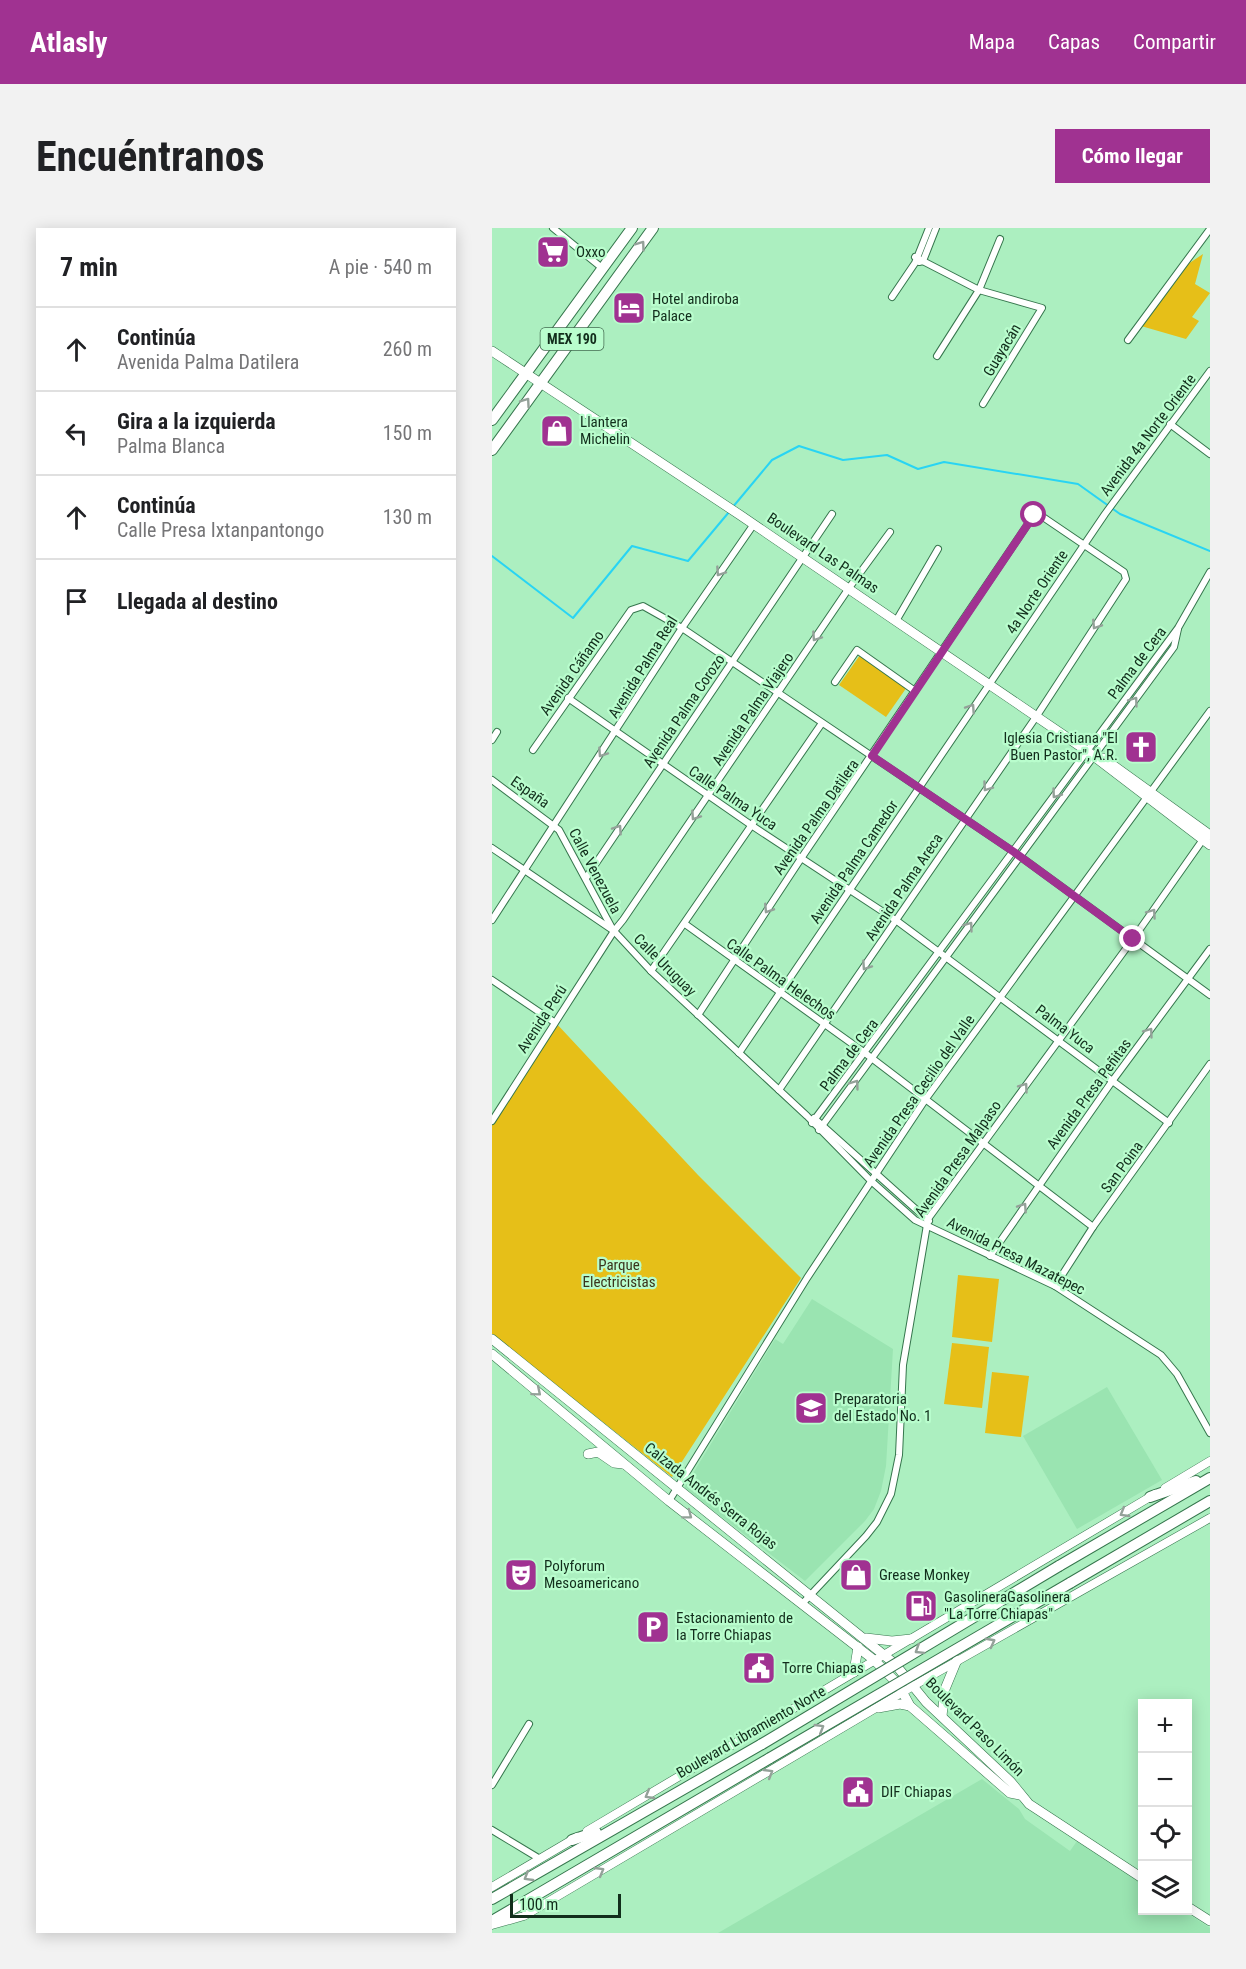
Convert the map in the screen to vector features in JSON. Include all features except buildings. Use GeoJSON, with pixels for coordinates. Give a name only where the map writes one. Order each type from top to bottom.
{"type":"FeatureCollection","features":[{"type":"Feature","properties":{"kind":"main road","name":"MEX 190"},"geometry":{"type":"LineString","coordinates":[[492,420],[632,228]]}},
{"type":"Feature","properties":{"kind":"main road","name":"MEX 190"},"geometry":{"type":"LineString","coordinates":[[492,450],[653,228]]}},
{"type":"Feature","properties":{"kind":"main road","name":"Boulevard Las Palmas"},"geometry":{"type":"LineString","coordinates":[[492,351],[849,588],[1208,836]]}},
{"type":"Feature","properties":{"kind":"main road","name":"Calzada Andrés Serra Rojas"},"geometry":{"type":"LineString","coordinates":[[492,1339],[865,1638],[911,1683]]}},
{"type":"Feature","properties":{"kind":"main road","name":"Calzada Andrés Serra Rojas"},"geometry":{"type":"LineString","coordinates":[[492,1354],[669,1501],[874,1660],[900,1688]]}},
{"type":"Feature","properties":{"kind":"main road"},"geometry":{"type":"LineString","coordinates":[[588,1454],[598,1452],[614,1463],[625,1464]]}},
{"type":"Feature","properties":{"kind":"main road"},"geometry":{"type":"LineString","coordinates":[[1150,1497],[1210,1477]]}},
{"type":"Feature","properties":{"kind":"main road","name":"Boulevard Libramiento Norte"},"geometry":{"type":"LineString","coordinates":[[492,1899],[762,1744],[1210,1477]]}},
{"type":"Feature","properties":{"kind":"main road","name":"Boulevard Libramiento Norte"},"geometry":{"type":"LineString","coordinates":[[492,1923],[1210,1501]]}},
{"type":"Feature","properties":{"kind":"main road"},"geometry":{"type":"LineString","coordinates":[[865,1638],[892,1641],[911,1639]]}},
{"type":"Feature","properties":{"kind":"main road"},"geometry":{"type":"LineString","coordinates":[[855,1672],[858,1647]]}},
{"type":"Feature","properties":{"kind":"main road"},"geometry":{"type":"LineString","coordinates":[[942,1716],[945,1689],[957,1660]]}},
{"type":"Feature","properties":{"kind":"main road","name":"Boulevard Paso Limón"},"geometry":{"type":"LineString","coordinates":[[911,1683],[1011,1782],[1029,1804],[1138,1875]]}},
{"type":"Feature","properties":{"kind":"main road","name":"Boulevard Paso Limón"},"geometry":{"type":"LineString","coordinates":[[900,1688],[910,1706],[1004,1787],[1020,1795]]}},
{"type":"Feature","properties":{"kind":"main road"},"geometry":{"type":"LineString","coordinates":[[878,1708],[900,1704],[910,1706]]}},
{"type":"Feature","properties":{"kind":"main road"},"geometry":{"type":"LineString","coordinates":[[572,1840],[617,1826]]}},
{"type":"Feature","properties":{"kind":"main road"},"geometry":{"type":"LineString","coordinates":[[1192,1910],[1210,1922]]}},
{"type":"Feature","properties":{"kind":"street"},"geometry":{"type":"LineString","coordinates":[[553,228],[602,268]]}},
{"type":"Feature","properties":{"kind":"street"},"geometry":{"type":"LineString","coordinates":[[918,260],[929,228]]}},
{"type":"Feature","properties":{"kind":"street"},"geometry":{"type":"LineString","coordinates":[[892,297],[918,260],[936,228]]}},
{"type":"Feature","properties":{"kind":"street"},"geometry":{"type":"LineString","coordinates":[[1128,340],[1210,229]]}},
{"type":"Feature","properties":{"kind":"street"},"geometry":{"type":"LineString","coordinates":[[937,356],[979,290],[1000,239]]}},
{"type":"Feature","properties":{"kind":"street"},"geometry":{"type":"LineString","coordinates":[[918,260],[979,290]]}},
{"type":"Feature","properties":{"kind":"street","name":"Guayacán"},"geometry":{"type":"LineString","coordinates":[[979,290],[1042,308],[983,405]]}},
{"type":"Feature","properties":{"kind":"street","name":"Avenida 4a Norte Oriente"},"geometry":{"type":"LineString","coordinates":[[1105,514],[1210,371]]}},
{"type":"Feature","properties":{"kind":"street"},"geometry":{"type":"LineString","coordinates":[[1170,424],[1210,454]]}},
{"type":"Feature","properties":{"kind":"street","name":"Avenida Palma Corozo"},"geometry":{"type":"LineString","coordinates":[[585,878],[832,514]]}},
{"type":"Feature","properties":{"kind":"street","name":"Avenida Palma Datilera"},"geometry":{"type":"LineString","coordinates":[[698,1015],[802,857],[1036,514],[1083,545]]}},
{"type":"Feature","properties":{"kind":"street","name":"4a Norte Oriente"},"geometry":{"type":"LineString","coordinates":[[988,684],[1105,514]]}},
{"type":"Feature","properties":{"kind":"street","name":"Avenida Palma Real"},"geometry":{"type":"LineString","coordinates":[[492,920],[682,628],[754,524]]}},
{"type":"Feature","properties":{"kind":"street","name":"Avenida Palma Viajero"},"geometry":{"type":"LineString","coordinates":[[614,931],[624,920],[849,588],[890,532]]}},
{"type":"Feature","properties":{"kind":"street","name":"Avenida Palma Areca"},"geometry":{"type":"LineString","coordinates":[[779,1090],[826,1025],[964,819],[1036,717],[1127,576],[1083,545]]}},
{"type":"Feature","properties":{"kind":"street"},"geometry":{"type":"LineString","coordinates":[[896,621],[938,549]]}},
{"type":"Feature","properties":{"kind":"street","name":"Palma de Cera"},"geometry":{"type":"LineString","coordinates":[[822,1128],[1092,754],[1178,628],[1210,572]]}},
{"type":"Feature","properties":{"kind":"street","name":"Avenida Cáñamo"},"geometry":{"type":"LineString","coordinates":[[533,750],[631,610],[643,606],[682,628]]}},
{"type":"Feature","properties":{"kind":"street"},"geometry":{"type":"LineString","coordinates":[[682,628],[917,789],[1020,856],[1210,996]]}},
{"type":"Feature","properties":{"kind":"street"},"geometry":{"type":"LineString","coordinates":[[835,682],[857,650],[915,691]]}},
{"type":"Feature","properties":{"kind":"street","name":"Avenida Palma Camedor"},"geometry":{"type":"LineString","coordinates":[[740,1053],[988,684]]}},
{"type":"Feature","properties":{"kind":"street","name":"Calle Palma Yuca"},"geometry":{"type":"LineString","coordinates":[[568,698],[708,796],[897,921],[946,957]]}},
{"type":"Feature","properties":{"kind":"street","name":"Avenida Presa Cecilio del Valle"},"geometry":{"type":"LineString","coordinates":[[669,1501],[870,1180],[925,1100],[1210,711]]}},
{"type":"Feature","properties":{"kind":"street"},"geometry":{"type":"LineString","coordinates":[[651,971],[822,723]]}},
{"type":"Feature","properties":{"kind":"street"},"geometry":{"type":"LineString","coordinates":[[492,740],[497,732]]}},
{"type":"Feature","properties":{"kind":"street","name":"Palma de Cera"},"geometry":{"type":"LineString","coordinates":[[814,1121],[1014,852],[1092,754]]}},
{"type":"Feature","properties":{"kind":"street","name":"España"},"geometry":{"type":"LineString","coordinates":[[492,780],[554,824]]}},
{"type":"Feature","properties":{"kind":"street","name":"Calle Venezuela"},"geometry":{"type":"LineString","coordinates":[[554,824],[614,931]]}},
{"type":"Feature","properties":{"kind":"street","name":"Avenida Presa Malpaso"},"geometry":{"type":"LineString","coordinates":[[802,1604],[866,1536],[880,1516],[891,1494],[899,1455],[903,1365],[927,1222],[983,1142],[1208,836]]}},
{"type":"Feature","properties":{"kind":"street","name":"Calle Uruguay"},"geometry":{"type":"LineString","coordinates":[[492,848],[614,931],[651,971],[814,1121]]}},
{"type":"Feature","properties":{"kind":"street","name":"Calle Palma Helechos"},"geometry":{"type":"LineString","coordinates":[[685,924],[865,1053],[1093,1227]]}},
{"type":"Feature","properties":{"kind":"street","name":"Avenida Perú"},"geometry":{"type":"LineString","coordinates":[[492,1121],[614,931]]}},
{"type":"Feature","properties":{"kind":"street","name":"Avenida Presa Peñitas"},"geometry":{"type":"LineString","coordinates":[[990,1256],[1113,1080],[1210,949]]}},
{"type":"Feature","properties":{"kind":"street","name":"Palma Yuca"},"geometry":{"type":"LineString","coordinates":[[946,957],[1169,1123]]}},
{"type":"Feature","properties":{"kind":"street"},"geometry":{"type":"LineString","coordinates":[[492,980],[555,1022]]}},
{"type":"Feature","properties":{"kind":"street","name":"San Poina"},"geometry":{"type":"LineString","coordinates":[[1055,1286],[1093,1227],[1210,1064]]}},
{"type":"Feature","properties":{"kind":"street","name":"Avenida Presa Mazatepec"},"geometry":{"type":"LineString","coordinates":[[814,1121],[933,1227],[1055,1286],[1161,1355],[1177,1374],[1210,1433]]}},
{"type":"Feature","properties":{"kind":"street","name":"Avenida Presa Mazatepec"},"geometry":{"type":"LineString","coordinates":[[822,1128],[870,1180],[927,1222]]}},
{"type":"Feature","properties":{"kind":"street"},"geometry":{"type":"LineString","coordinates":[[492,1887],[1210,1461]]}},
{"type":"Feature","properties":{"kind":"street"},"geometry":{"type":"LineString","coordinates":[[492,1923],[524,1916],[878,1708],[900,1688],[957,1660],[1210,1518]]}},
{"type":"Feature","properties":{"kind":"street"},"geometry":{"type":"LineString","coordinates":[[492,1785],[529,1724]]}},
{"type":"Feature","properties":{"kind":"street"},"geometry":{"type":"LineString","coordinates":[[492,1830],[540,1859]]}},
{"type":"Feature","properties":{"kind":"shaded area","name":"Preparatoria del Estado No. 1"},"geometry":{"type":"Polygon","coordinates":[[[812,1299],[893,1349],[886,1466],[881,1491],[874,1509],[865,1521],[805,1581],[684,1488],[775,1339],[783,1344],[812,1299]]]}},
{"type":"Feature","properties":{"kind":"shaded area"},"geometry":{"type":"Polygon","coordinates":[[[1107,1387],[1162,1480],[1077,1529],[1023,1436],[1107,1387]]]}},
{"type":"Feature","properties":{"kind":"shaded area"},"geometry":{"type":"Polygon","coordinates":[[[982,1779],[1019,1809],[1025,1819],[1070,1851],[1077,1841],[1138,1880],[1138,1915],[1190,1915],[1210,1928],[1210,1933],[718,1933],[982,1779]]]}},
{"type":"Feature","properties":{"kind":"green space"},"geometry":{"type":"Polygon","coordinates":[[[1203,254],[1195,284],[1210,293],[1192,317],[1199,321],[1186,339],[1141,326],[1188,264],[1203,254]]]}},
{"type":"Feature","properties":{"kind":"green space"},"geometry":{"type":"Polygon","coordinates":[[[860,655],[907,687],[886,717],[839,685],[860,655]]]}},
{"type":"Feature","properties":{"kind":"green space","name":"Parque Electricistas"},"geometry":{"type":"Polygon","coordinates":[[[555,1022],[698,1175],[801,1278],[672,1477],[492,1334],[492,1121],[555,1022]]]}},
{"type":"Feature","properties":{"kind":"green space"},"geometry":{"type":"Polygon","coordinates":[[[958,1275],[999,1279],[992,1342],[952,1337],[958,1275]]]}},
{"type":"Feature","properties":{"kind":"green space"},"geometry":{"type":"Polygon","coordinates":[[[952,1343],[989,1347],[982,1408],[944,1404],[952,1343]]]}},
{"type":"Feature","properties":{"kind":"green space"},"geometry":{"type":"Polygon","coordinates":[[[992,1372],[1029,1376],[1021,1437],[985,1433],[992,1372]]]}},
{"type":"Feature","properties":{"kind":"waterway"},"geometry":{"type":"LineString","coordinates":[[732,508],[772,460],[799,446],[843,460],[887,455],[918,469],[944,462],[1078,484],[1120,514],[1210,551]]}},
{"type":"Feature","properties":{"kind":"waterway"},"geometry":{"type":"LineString","coordinates":[[492,556],[573,618],[632,546],[688,561],[729,512]]}},
{"type":"Feature","properties":{"kind":"place","name":"Oxxo"},"geometry":{"type":"Point","coordinates":[553,252]}},
{"type":"Feature","properties":{"kind":"place","name":"Hotel andiroba Palace"},"geometry":{"type":"Point","coordinates":[629,308]}},
{"type":"Feature","properties":{"kind":"place","name":"Llantera Michelin"},"geometry":{"type":"Point","coordinates":[557,431]}},
{"type":"Feature","properties":{"kind":"place","name":"Iglesia Cristiana \"El Buen Pastor\", A.R."},"geometry":{"type":"Point","coordinates":[1141,747]}},
{"type":"Feature","properties":{"kind":"place","name":"Preparatoria del Estado No. 1"},"geometry":{"type":"Point","coordinates":[811,1408]}},
{"type":"Feature","properties":{"kind":"place","name":"Polyforum Mesoamericano"},"geometry":{"type":"Point","coordinates":[521,1575]}},
{"type":"Feature","properties":{"kind":"place","name":"Grease Monkey"},"geometry":{"type":"Point","coordinates":[856,1575]}},
{"type":"Feature","properties":{"kind":"place","name":"GasolineraGasolinera \"La Torre Chiapas\""},"geometry":{"type":"Point","coordinates":[921,1606]}},
{"type":"Feature","properties":{"kind":"place","name":"Estacionamiento de la Torre Chiapas"},"geometry":{"type":"Point","coordinates":[653,1627]}},
{"type":"Feature","properties":{"kind":"place","name":"Torre Chiapas"},"geometry":{"type":"Point","coordinates":[759,1668]}},
{"type":"Feature","properties":{"kind":"place","name":"DIF Chiapas"},"geometry":{"type":"Point","coordinates":[858,1792]}},
{"type":"Feature","properties":{"kind":"route"},"geometry":{"type":"LineString","coordinates":[[1034,515],[872,756],[917,789],[1014,852],[1133,939]]}}]}
